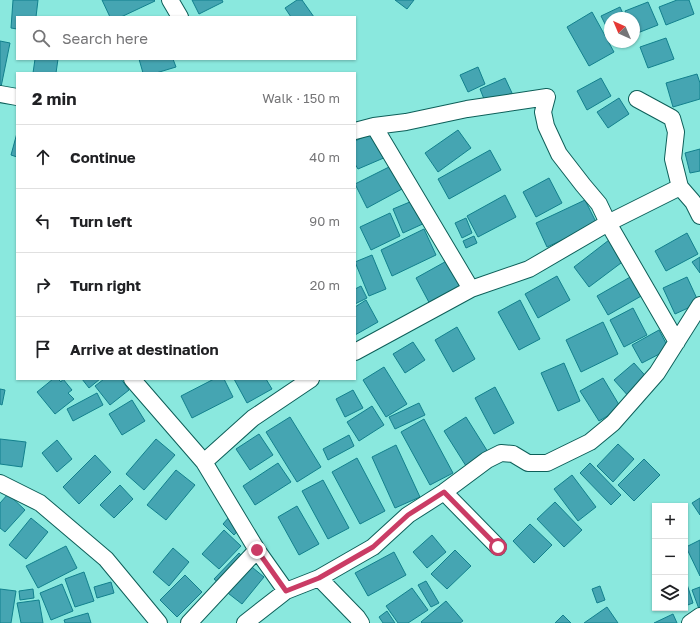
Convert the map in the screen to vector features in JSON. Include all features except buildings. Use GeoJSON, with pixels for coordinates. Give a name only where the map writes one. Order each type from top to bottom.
{"type":"FeatureCollection","features":[{"type":"Feature","properties":{"kind":"street"},"geometry":{"type":"LineString","coordinates":[[170,0],[179,16]]}},
{"type":"Feature","properties":{"kind":"street"},"geometry":{"type":"LineString","coordinates":[[0,94],[16,97]]}},
{"type":"Feature","properties":{"kind":"street"},"geometry":{"type":"LineString","coordinates":[[356,131],[467,109],[547,97],[543,112],[546,126],[559,154],[599,204],[608,223],[677,342]]}},
{"type":"Feature","properties":{"kind":"street"},"geometry":{"type":"LineString","coordinates":[[637,99],[672,118],[676,132],[673,160],[680,187],[693,202],[700,216]]}},
{"type":"Feature","properties":{"kind":"street"},"geometry":{"type":"LineString","coordinates":[[374,126],[471,289]]}},
{"type":"Feature","properties":{"kind":"street"},"geometry":{"type":"LineString","coordinates":[[356,351],[471,289],[529,269],[608,223],[680,187]]}},
{"type":"Feature","properties":{"kind":"street"},"geometry":{"type":"LineString","coordinates":[[245,623],[286,591],[319,578],[373,547],[408,515],[444,492],[487,460],[501,453],[513,454],[528,463],[547,463],[590,442],[613,423],[657,374],[700,305]]}},
{"type":"Feature","properties":{"kind":"street"},"geometry":{"type":"LineString","coordinates":[[133,380],[204,462],[257,550],[286,591]]}},
{"type":"Feature","properties":{"kind":"street"},"geometry":{"type":"LineString","coordinates":[[204,462],[253,418],[310,380]]}},
{"type":"Feature","properties":{"kind":"street"},"geometry":{"type":"LineString","coordinates":[[0,483],[40,503],[106,559],[159,623]]}},
{"type":"Feature","properties":{"kind":"street"},"geometry":{"type":"LineString","coordinates":[[444,492],[498,547]]}},
{"type":"Feature","properties":{"kind":"street"},"geometry":{"type":"LineString","coordinates":[[189,623],[257,550]]}},
{"type":"Feature","properties":{"kind":"street"},"geometry":{"type":"LineString","coordinates":[[319,578],[361,623]]}},
{"type":"Feature","properties":{"kind":"street"},"geometry":{"type":"LineString","coordinates":[[690,623],[700,616]]}},
{"type":"Feature","properties":{"kind":"route"},"geometry":{"type":"LineString","coordinates":[[257,550],[286,591],[319,578],[373,547],[408,515],[444,492],[498,547]]}}]}
